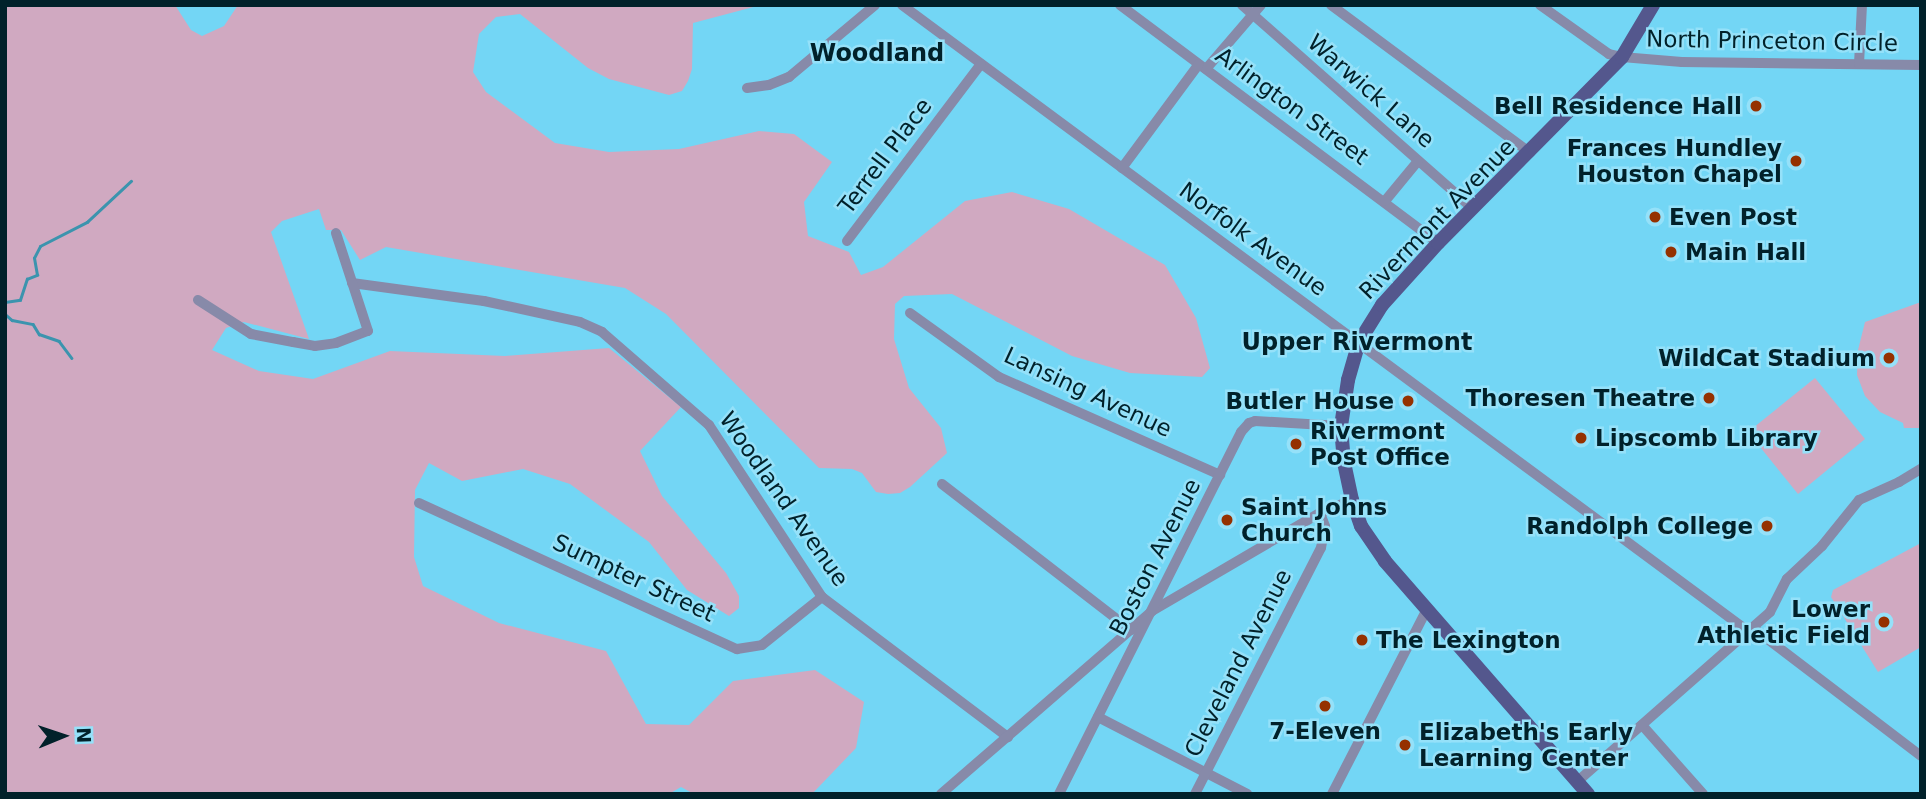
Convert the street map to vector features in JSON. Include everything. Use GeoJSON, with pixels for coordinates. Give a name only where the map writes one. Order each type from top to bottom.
{"type":"FeatureCollection","features":[{"type":"Feature","properties":{"kind":"main road","name":"Rivermont Avenue"},"geometry":{"type":"LineString","coordinates":[[1588,794],[1579,780],[1426,611],[1361,526],[1343,462],[1341,426],[1348,380],[1359,342],[1382,305],[1438,243],[1531,153],[1622,57],[1653,5]]}},
{"type":"Feature","properties":{"kind":"street"},"geometry":{"type":"LineString","coordinates":[[747,88],[769,85],[789,77],[875,5]]}},
{"type":"Feature","properties":{"kind":"street","name":"Norfolk Avenue"},"geometry":{"type":"LineString","coordinates":[[902,5],[919,11],[981,64],[1921,757]]}},
{"type":"Feature","properties":{"kind":"street","name":"Arlington Street"},"geometry":{"type":"LineString","coordinates":[[1120,5],[1438,243]]}},
{"type":"Feature","properties":{"kind":"street","name":"Warwick Lane"},"geometry":{"type":"LineString","coordinates":[[1242,5],[1473,209]]}},
{"type":"Feature","properties":{"kind":"street"},"geometry":{"type":"LineString","coordinates":[[1122,168],[1202,66],[1261,5]]}},
{"type":"Feature","properties":{"kind":"street"},"geometry":{"type":"LineString","coordinates":[[1331,5],[1531,153]]}},
{"type":"Feature","properties":{"kind":"street"},"geometry":{"type":"LineString","coordinates":[[1540,5],[1609,54],[1622,57]]}},
{"type":"Feature","properties":{"kind":"street"},"geometry":{"type":"LineString","coordinates":[[1859,64],[1862,5]]}},
{"type":"Feature","properties":{"kind":"street","name":"North Princeton Circle"},"geometry":{"type":"LineString","coordinates":[[1622,57],[1682,62],[1921,65]]}},
{"type":"Feature","properties":{"kind":"street","name":"Terrell Place"},"geometry":{"type":"LineString","coordinates":[[847,241],[981,64]]}},
{"type":"Feature","properties":{"kind":"street"},"geometry":{"type":"LineString","coordinates":[[1385,201],[1418,161]]}},
{"type":"Feature","properties":{"kind":"street"},"geometry":{"type":"LineString","coordinates":[[198,300],[251,334],[315,346],[368,331],[336,233]]}},
{"type":"Feature","properties":{"kind":"street","name":"Woodland Avenue"},"geometry":{"type":"LineString","coordinates":[[352,283],[484,301],[592,326],[709,425],[822,597],[1008,737]]}},
{"type":"Feature","properties":{"kind":"street","name":"Lansing Avenue"},"geometry":{"type":"LineString","coordinates":[[910,313],[999,377],[1220,475]]}},
{"type":"Feature","properties":{"kind":"street","name":"Boston Avenue"},"geometry":{"type":"LineString","coordinates":[[1059,794],[1241,432],[1249,423],[1341,426]]}},
{"type":"Feature","properties":{"kind":"street"},"geometry":{"type":"LineString","coordinates":[[1579,780],[1770,612],[1787,579],[1822,546],[1859,500],[1899,482],[1921,468]]}},
{"type":"Feature","properties":{"kind":"street"},"geometry":{"type":"LineString","coordinates":[[942,484],[1131,630]]}},
{"type":"Feature","properties":{"kind":"street"},"geometry":{"type":"LineString","coordinates":[[941,794],[1152,611],[1320,513],[1352,500]]}},
{"type":"Feature","properties":{"kind":"street","name":"Sumpter Street"},"geometry":{"type":"LineString","coordinates":[[419,503],[737,649],[762,645],[822,597]]}},
{"type":"Feature","properties":{"kind":"street","name":"Cleveland Avenue"},"geometry":{"type":"LineString","coordinates":[[1195,794],[1321,548],[1325,526],[1320,513]]}},
{"type":"Feature","properties":{"kind":"street"},"geometry":{"type":"LineString","coordinates":[[1332,794],[1426,611]]}},
{"type":"Feature","properties":{"kind":"street"},"geometry":{"type":"LineString","coordinates":[[1098,717],[1247,794]]}},
{"type":"Feature","properties":{"kind":"street"},"geometry":{"type":"LineString","coordinates":[[1642,726],[1703,794]]}},
{"type":"Feature","properties":{"kind":"shaded area"},"geometry":{"type":"Polygon","coordinates":[[[5,5],[175,5],[191,30],[202,36],[224,26],[238,5],[761,5],[693,23],[692,69],[688,81],[682,91],[669,95],[609,79],[588,68],[520,14],[496,17],[479,34],[473,72],[486,92],[555,143],[609,152],[679,149],[759,131],[794,134],[832,162],[804,202],[808,236],[849,252],[861,275],[883,267],[965,201],[1012,192],[1069,209],[1165,265],[1196,318],[1210,368],[1202,377],[1130,373],[1072,356],[952,294],[904,296],[895,304],[894,339],[909,388],[941,428],[947,453],[910,487],[900,493],[888,494],[876,492],[862,473],[852,469],[819,468],[666,314],[625,288],[386,247],[360,260],[341,230],[326,230],[319,209],[282,221],[271,232],[309,339],[244,322],[226,328],[212,350],[259,371],[313,379],[390,351],[505,356],[609,348],[681,407],[640,451],[662,496],[726,573],[739,596],[739,608],[729,616],[687,590],[649,542],[570,484],[523,469],[462,481],[429,463],[415,490],[414,557],[423,586],[499,623],[606,651],[646,724],[689,725],[733,681],[815,670],[864,702],[856,748],[812,794],[694,794],[681,787],[669,794],[5,794],[5,5]]]}},
{"type":"Feature","properties":{"kind":"shaded area","name":"WildCat Stadium"},"geometry":{"type":"Polygon","coordinates":[[[1921,302],[1921,428],[1904,428],[1903,423],[1880,412],[1865,396],[1857,375],[1858,350],[1865,322],[1921,302]]]}},
{"type":"Feature","properties":{"kind":"shaded area"},"geometry":{"type":"Polygon","coordinates":[[[1815,378],[1865,439],[1798,494],[1748,432],[1815,378]]]}},
{"type":"Feature","properties":{"kind":"shaded area","name":"Lower Athletic Field"},"geometry":{"type":"Polygon","coordinates":[[[1921,543],[1921,647],[1878,672],[1831,597],[1833,590],[1921,543]]]}},
{"type":"Feature","properties":{"kind":"waterway"},"geometry":{"type":"LineString","coordinates":[[5,302],[20,300],[27,279],[37,275],[34,258],[40,246],[87,222],[131,181]]}},
{"type":"Feature","properties":{"kind":"waterway"},"geometry":{"type":"LineString","coordinates":[[5,314],[12,320],[33,324],[39,334],[59,341],[72,358]]}},
{"type":"Feature","properties":{"kind":"place","name":"Bell Residence Hall"},"geometry":{"type":"Point","coordinates":[1756,106]}},
{"type":"Feature","properties":{"kind":"place","name":"Frances Hundley Houston Chapel"},"geometry":{"type":"Point","coordinates":[1796,161]}},
{"type":"Feature","properties":{"kind":"place","name":"Even Post"},"geometry":{"type":"Point","coordinates":[1655,217]}},
{"type":"Feature","properties":{"kind":"place","name":"Main Hall"},"geometry":{"type":"Point","coordinates":[1671,252]}},
{"type":"Feature","properties":{"kind":"place","name":"WildCat Stadium"},"geometry":{"type":"Point","coordinates":[1889,358]}},
{"type":"Feature","properties":{"kind":"place","name":"Thoresen Theatre"},"geometry":{"type":"Point","coordinates":[1709,398]}},
{"type":"Feature","properties":{"kind":"place","name":"Butler House"},"geometry":{"type":"Point","coordinates":[1408,401]}},
{"type":"Feature","properties":{"kind":"place","name":"Lipscomb Library"},"geometry":{"type":"Point","coordinates":[1581,438]}},
{"type":"Feature","properties":{"kind":"place","name":"Rivermont Post Office"},"geometry":{"type":"Point","coordinates":[1296,444]}},
{"type":"Feature","properties":{"kind":"place","name":"Saint Johns Church"},"geometry":{"type":"Point","coordinates":[1227,520]}},
{"type":"Feature","properties":{"kind":"place","name":"Randolph College"},"geometry":{"type":"Point","coordinates":[1767,526]}},
{"type":"Feature","properties":{"kind":"place","name":"Lower Athletic Field"},"geometry":{"type":"Point","coordinates":[1884,622]}},
{"type":"Feature","properties":{"kind":"place","name":"The Lexington"},"geometry":{"type":"Point","coordinates":[1362,640]}},
{"type":"Feature","properties":{"kind":"place","name":"7-Eleven"},"geometry":{"type":"Point","coordinates":[1325,706]}},
{"type":"Feature","properties":{"kind":"place","name":"Elizabeth's Early Learning Center"},"geometry":{"type":"Point","coordinates":[1405,745]}},
{"type":"Feature","properties":{"kind":"district","name":"Woodland"},"geometry":{"type":"Point","coordinates":[877,54]}},
{"type":"Feature","properties":{"kind":"district","name":"Upper Rivermont"},"geometry":{"type":"Point","coordinates":[1357,343]}}]}
